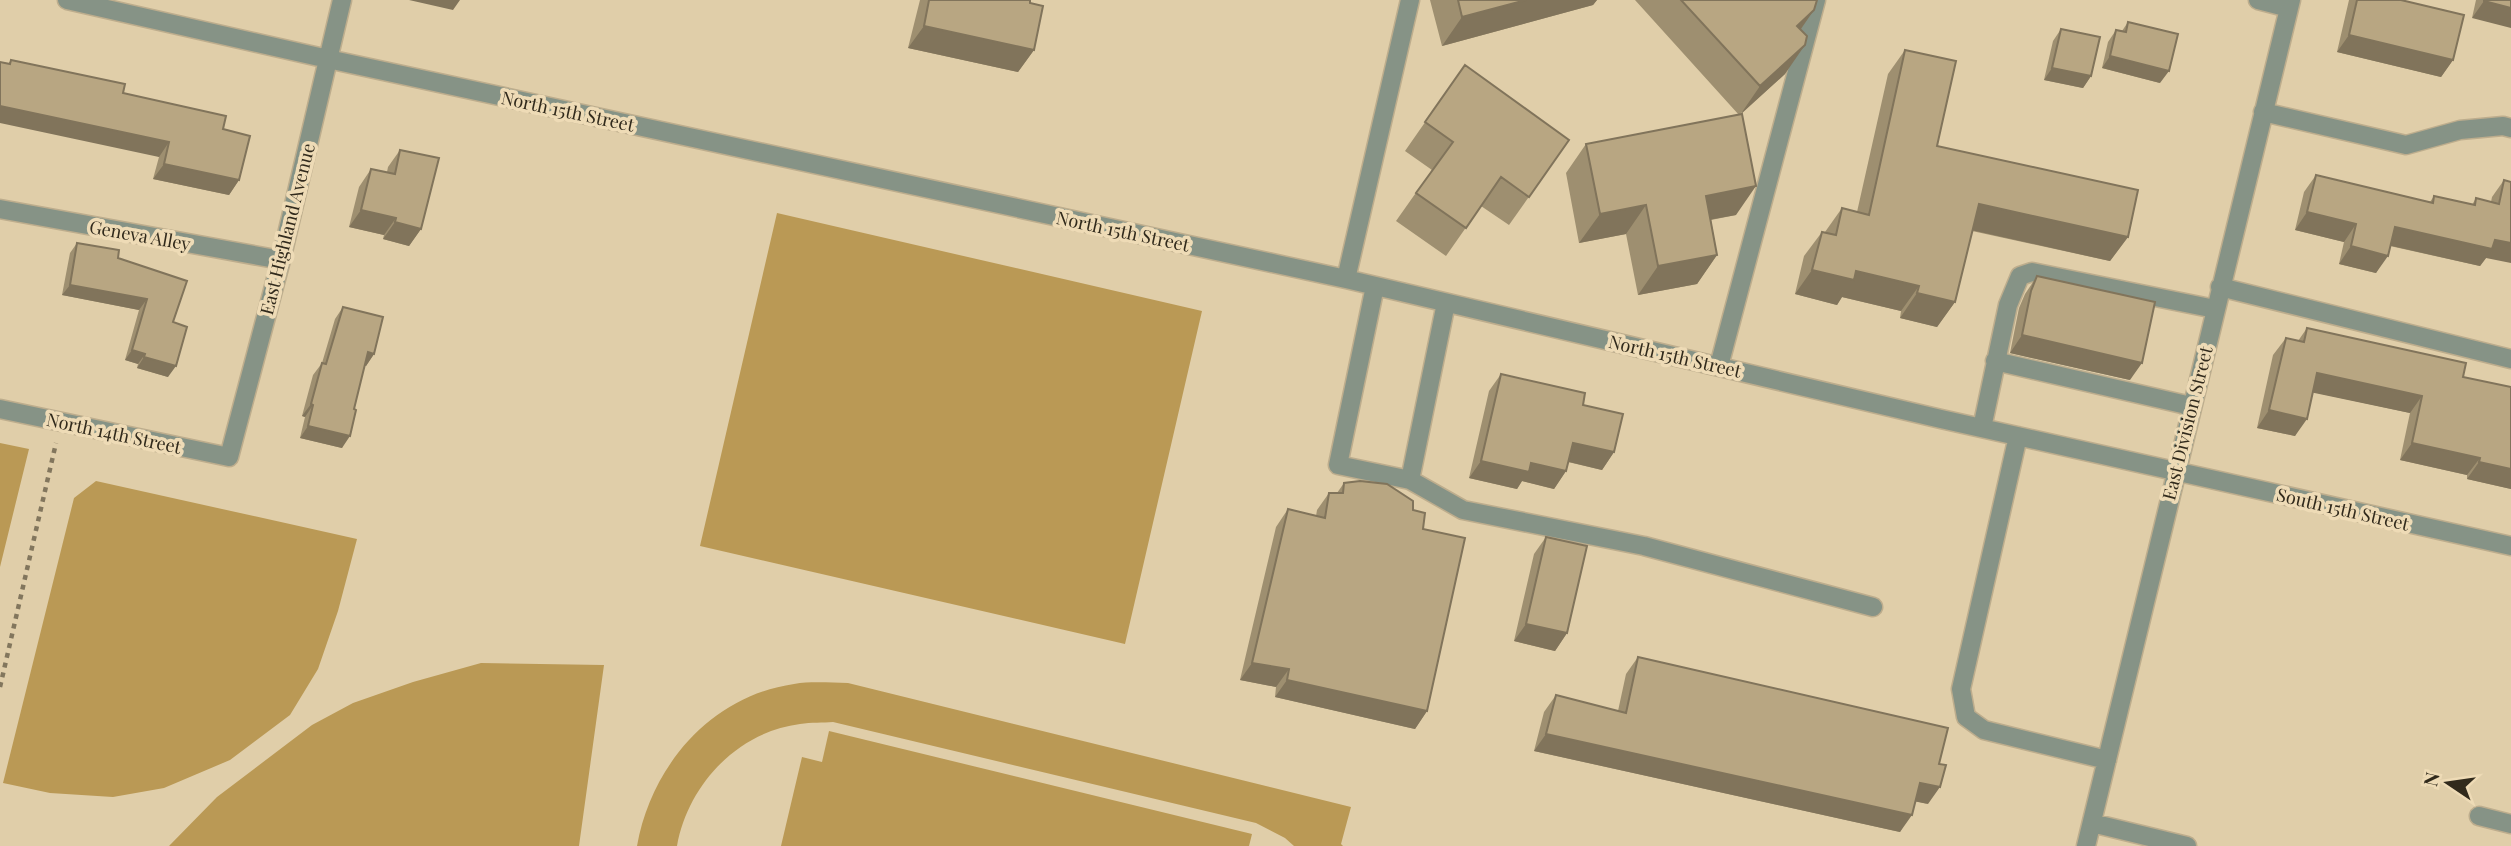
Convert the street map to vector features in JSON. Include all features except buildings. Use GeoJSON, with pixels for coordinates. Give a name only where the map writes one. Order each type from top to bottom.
{"type":"FeatureCollection","features":[{"type":"Feature","properties":{"kind":"street","name":"North 15th Street"},"geometry":{"type":"LineString","coordinates":[[67,0],[1346,279],[2175,471]]}},
{"type":"Feature","properties":{"kind":"street","name":"East Highland Avenue"},"geometry":{"type":"LineString","coordinates":[[229,457],[281,260],[342,0]]}},
{"type":"Feature","properties":{"kind":"street"},"geometry":{"type":"LineString","coordinates":[[1346,279],[1410,0]]}},
{"type":"Feature","properties":{"kind":"street"},"geometry":{"type":"LineString","coordinates":[[1719,366],[1815,0]]}},
{"type":"Feature","properties":{"kind":"street"},"geometry":{"type":"LineString","coordinates":[[2259,0],[2290,4]]}},
{"type":"Feature","properties":{"kind":"street","name":"East Division Street"},"geometry":{"type":"LineString","coordinates":[[2086,846],[2290,4]]}},
{"type":"Feature","properties":{"kind":"street"},"geometry":{"type":"LineString","coordinates":[[2263,112],[2406,145],[2460,130],[2503,126],[2511,128]]}},
{"type":"Feature","properties":{"kind":"street","name":"Geneva Alley"},"geometry":{"type":"LineString","coordinates":[[0,209],[281,260]]}},
{"type":"Feature","properties":{"kind":"street"},"geometry":{"type":"LineString","coordinates":[[1982,428],[2008,305],[2020,276],[2032,272],[2215,309]]}},
{"type":"Feature","properties":{"kind":"street"},"geometry":{"type":"LineString","coordinates":[[1375,286],[1338,465],[1410,480],[1463,510],[1644,547],[1873,607]]}},
{"type":"Feature","properties":{"kind":"street"},"geometry":{"type":"LineString","coordinates":[[2220,287],[2511,359]]}},
{"type":"Feature","properties":{"kind":"street"},"geometry":{"type":"LineString","coordinates":[[1410,480],[1446,303]]}},
{"type":"Feature","properties":{"kind":"street"},"geometry":{"type":"LineString","coordinates":[[1995,361],[2192,406]]}},
{"type":"Feature","properties":{"kind":"street","name":"North 14th Street"},"geometry":{"type":"LineString","coordinates":[[0,409],[229,457]]}},
{"type":"Feature","properties":{"kind":"street"},"geometry":{"type":"LineString","coordinates":[[2018,436],[1961,689],[1966,717],[1984,730],[2107,760]]}},
{"type":"Feature","properties":{"kind":"street","name":"South 15th Street"},"geometry":{"type":"LineString","coordinates":[[2175,471],[2511,546]]}},
{"type":"Feature","properties":{"kind":"street"},"geometry":{"type":"LineString","coordinates":[[2479,816],[2511,824]]}},
{"type":"Feature","properties":{"kind":"street"},"geometry":{"type":"LineString","coordinates":[[2092,823],[2188,846]]}},
{"type":"Feature","properties":{"kind":"path"},"geometry":{"type":"LineString","coordinates":[[0,687],[60,422]]}},
{"type":"Feature","properties":{"kind":"shaded area"},"geometry":{"type":"Polygon","coordinates":[[[777,213],[1202,311],[1125,644],[700,546],[777,213]]]}},
{"type":"Feature","properties":{"kind":"shaded area"},"geometry":{"type":"Polygon","coordinates":[[[0,443],[29,449],[0,567],[0,443]]]}},
{"type":"Feature","properties":{"kind":"shaded area"},"geometry":{"type":"Polygon","coordinates":[[[96,481],[357,539],[338,611],[318,669],[290,715],[230,760],[164,788],[113,797],[50,793],[3,783],[74,498],[96,481]]]}},
{"type":"Feature","properties":{"kind":"shaded area"},"geometry":{"type":"Polygon","coordinates":[[[481,663],[604,665],[579,846],[169,846],[217,797],[312,725],[353,703],[413,682],[481,663]]]}},
{"type":"Feature","properties":{"kind":"shaded area"},"geometry":{"type":"Polygon","coordinates":[[[801,683],[848,683],[1351,807],[1341,844],[1343,846],[1294,846],[1285,838],[1256,823],[833,722],[804,723],[777,729],[736,750],[719,765],[692,802],[677,846],[637,846],[644,817],[671,763],[690,739],[712,719],[736,703],[764,691],[801,683]]]}},
{"type":"Feature","properties":{"kind":"shaded area"},"geometry":{"type":"Polygon","coordinates":[[[829,731],[1252,834],[1249,846],[781,846],[802,757],[822,762],[829,731]]]}}]}
